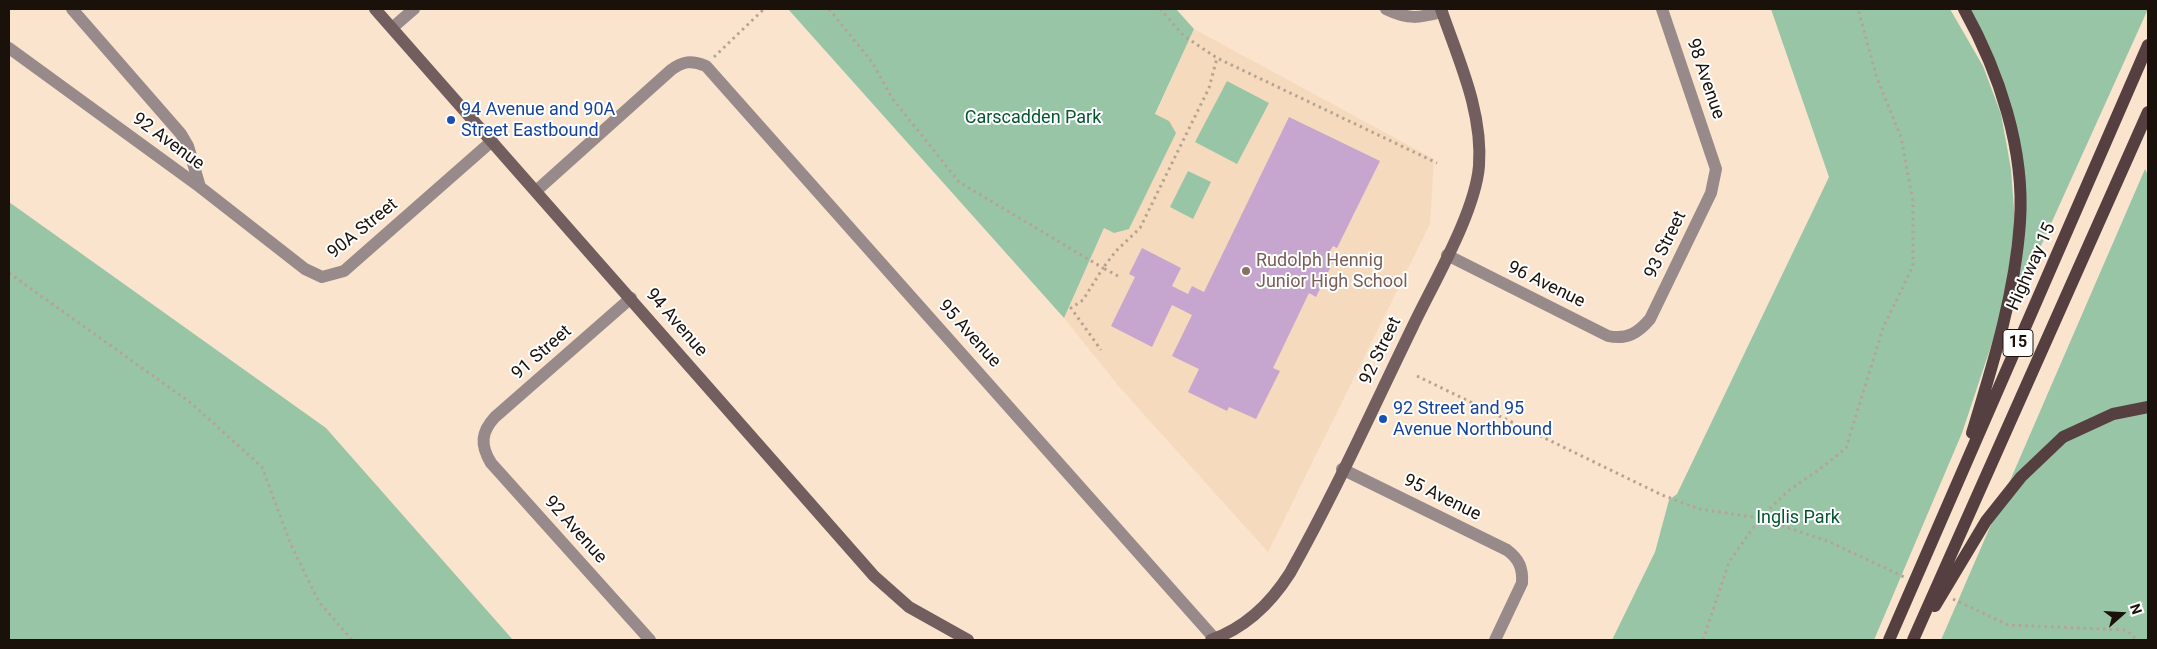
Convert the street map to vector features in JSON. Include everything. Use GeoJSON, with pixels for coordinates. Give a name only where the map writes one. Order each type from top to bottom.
{"type":"FeatureCollection","features":[{"type":"Feature","properties":{"kind":"main road"},"geometry":{"type":"LineString","coordinates":[[1951,502],[2008,307],[2020,222],[2017,158],[2001,94],[1983,44],[1964,9]]}},
{"type":"Feature","properties":{"kind":"main road","name":"Highway 15"},"geometry":{"type":"LineString","coordinates":[[1889,640],[1951,502],[2148,45]]}},
{"type":"Feature","properties":{"kind":"main road","name":"15"},"geometry":{"type":"LineString","coordinates":[[1913,640],[2148,112]]}},
{"type":"Feature","properties":{"kind":"main road"},"geometry":{"type":"LineString","coordinates":[[1913,640],[1986,521],[2020,477],[2064,437],[2113,414],[2148,407]]}},
{"type":"Feature","properties":{"kind":"street","name":"92 Avenue"},"geometry":{"type":"LineString","coordinates":[[72,9],[181,134],[188,146],[200,187]]}},
{"type":"Feature","properties":{"kind":"street","name":"94 Avenue"},"geometry":{"type":"LineString","coordinates":[[375,9],[874,576],[908,607],[968,640]]}},
{"type":"Feature","properties":{"kind":"street"},"geometry":{"type":"LineString","coordinates":[[392,28],[414,9]]}},
{"type":"Feature","properties":{"kind":"street"},"geometry":{"type":"LineString","coordinates":[[1386,9],[1402,16],[1413,18],[1442,10]]}},
{"type":"Feature","properties":{"kind":"street","name":"98 Avenue"},"geometry":{"type":"LineString","coordinates":[[1662,9],[1714,160]]}},
{"type":"Feature","properties":{"kind":"street","name":"92 Street"},"geometry":{"type":"LineString","coordinates":[[1213,640],[1250,619],[1279,591],[1300,556],[1447,256],[1472,197],[1477,181],[1479,150],[1475,110],[1442,10]]}},
{"type":"Feature","properties":{"kind":"street","name":"92 Avenue"},"geometry":{"type":"LineString","coordinates":[[9,48],[200,187]]}},
{"type":"Feature","properties":{"kind":"street","name":"95 Avenue"},"geometry":{"type":"LineString","coordinates":[[536,191],[671,70],[691,61],[706,66],[1213,640]]}},
{"type":"Feature","properties":{"kind":"street","name":"90A Street"},"geometry":{"type":"LineString","coordinates":[[200,187],[305,269],[314,275],[329,276],[344,271],[492,142]]}},
{"type":"Feature","properties":{"kind":"street","name":"93 Street"},"geometry":{"type":"LineString","coordinates":[[1631,336],[1644,327],[1650,319],[1711,193],[1716,178],[1714,160]]}},
{"type":"Feature","properties":{"kind":"street","name":"96 Avenue"},"geometry":{"type":"LineString","coordinates":[[1447,256],[1608,336],[1631,336]]}},
{"type":"Feature","properties":{"kind":"street","name":"91 Street"},"geometry":{"type":"LineString","coordinates":[[482,439],[485,430],[495,417],[631,298]]}},
{"type":"Feature","properties":{"kind":"street","name":"92 Avenue"},"geometry":{"type":"LineString","coordinates":[[482,439],[486,455],[491,463],[650,640]]}},
{"type":"Feature","properties":{"kind":"street","name":"95 Avenue"},"geometry":{"type":"LineString","coordinates":[[1342,469],[1507,550],[1521,565],[1523,578],[1520,590],[1495,640]]}},
{"type":"Feature","properties":{"kind":"path"},"geometry":{"type":"LineString","coordinates":[[706,66],[764,9]]}},
{"type":"Feature","properties":{"kind":"path"},"geometry":{"type":"LineString","coordinates":[[829,9],[872,62],[892,98],[958,182],[1118,276]]}},
{"type":"Feature","properties":{"kind":"path"},"geometry":{"type":"LineString","coordinates":[[1160,9],[1184,36],[1217,58],[1384,135],[1437,163]]}},
{"type":"Feature","properties":{"kind":"path"},"geometry":{"type":"LineString","coordinates":[[1703,640],[1729,562],[1760,518],[1788,491],[1846,448],[1883,328],[1913,266],[1913,201],[1901,136],[1877,78],[1858,9]]}},
{"type":"Feature","properties":{"kind":"path"},"geometry":{"type":"LineString","coordinates":[[1101,350],[1071,308],[1083,300],[1116,251],[1140,228],[1210,88],[1217,58]]}},
{"type":"Feature","properties":{"kind":"path"},"geometry":{"type":"LineString","coordinates":[[9,273],[191,403],[262,467],[292,545],[319,602],[352,640]]}},
{"type":"Feature","properties":{"kind":"path"},"geometry":{"type":"LineString","coordinates":[[1417,376],[1662,495],[1699,509],[1760,518],[1830,542],[1857,554]]}},
{"type":"Feature","properties":{"kind":"path"},"geometry":{"type":"LineString","coordinates":[[2008,625],[2126,630],[2137,640]]}},
{"type":"Feature","properties":{"kind":"shaded area","name":"Rudolph Hennig Junior High School"},"geometry":{"type":"Polygon","coordinates":[[[1194,29],[1434,159],[1430,224],[1268,552],[1121,389],[1064,318],[1194,29]]]}},
{"type":"Feature","properties":{"kind":"green space","name":"Carscadden Park"},"geometry":{"type":"Polygon","coordinates":[[[788,9],[1176,9],[1194,29],[1155,114],[1169,121],[1176,133],[1129,229],[1114,233],[1104,228],[1064,318],[788,9]]]}},
{"type":"Feature","properties":{"kind":"green space","name":"Inglis Park"},"geometry":{"type":"Polygon","coordinates":[[[1771,9],[1950,9],[1983,66],[2001,114],[2011,169],[2015,222],[2003,310],[1962,433],[1874,640],[1612,640],[1655,552],[1669,500],[1677,494],[1829,177],[1771,9]]]}},
{"type":"Feature","properties":{"kind":"green space"},"geometry":{"type":"Polygon","coordinates":[[[1968,9],[2148,9],[2008,319],[2024,168],[1968,9]]]}},
{"type":"Feature","properties":{"kind":"green space"},"geometry":{"type":"Polygon","coordinates":[[[1227,81],[1269,103],[1237,164],[1195,142],[1227,81]]]}},
{"type":"Feature","properties":{"kind":"green space"},"geometry":{"type":"Polygon","coordinates":[[[2145,169],[2148,175],[2148,640],[1941,640],[2145,169]]]}},
{"type":"Feature","properties":{"kind":"green space"},"geometry":{"type":"Polygon","coordinates":[[[1188,171],[1211,182],[1193,219],[1170,207],[1188,171]]]}},
{"type":"Feature","properties":{"kind":"green space"},"geometry":{"type":"Polygon","coordinates":[[[9,202],[326,428],[513,640],[9,640],[9,202]]]}},
{"type":"Feature","properties":{"kind":"building","name":"Rudolph Hennig Junior High School"},"geometry":{"type":"Polygon","coordinates":[[[1289,117],[1380,161],[1337,248],[1333,246],[1328,254],[1335,258],[1316,297],[1309,293],[1273,368],[1280,371],[1256,419],[1229,407],[1227,411],[1188,392],[1199,369],[1172,356],[1192,315],[1172,305],[1152,347],[1111,326],[1135,277],[1129,274],[1142,248],[1181,268],[1172,286],[1188,294],[1192,286],[1204,292],[1289,117]]]}},
{"type":"Feature","properties":{"kind":"place","name":"94 Avenue and 90A Street Eastbound"},"geometry":{"type":"Point","coordinates":[451,120]}},
{"type":"Feature","properties":{"kind":"place","name":"Rudolph Hennig Junior High School"},"geometry":{"type":"Point","coordinates":[1246,271]}},
{"type":"Feature","properties":{"kind":"place","name":"92 Street and 95 Avenue Northbound"},"geometry":{"type":"Point","coordinates":[1383,419]}}]}
